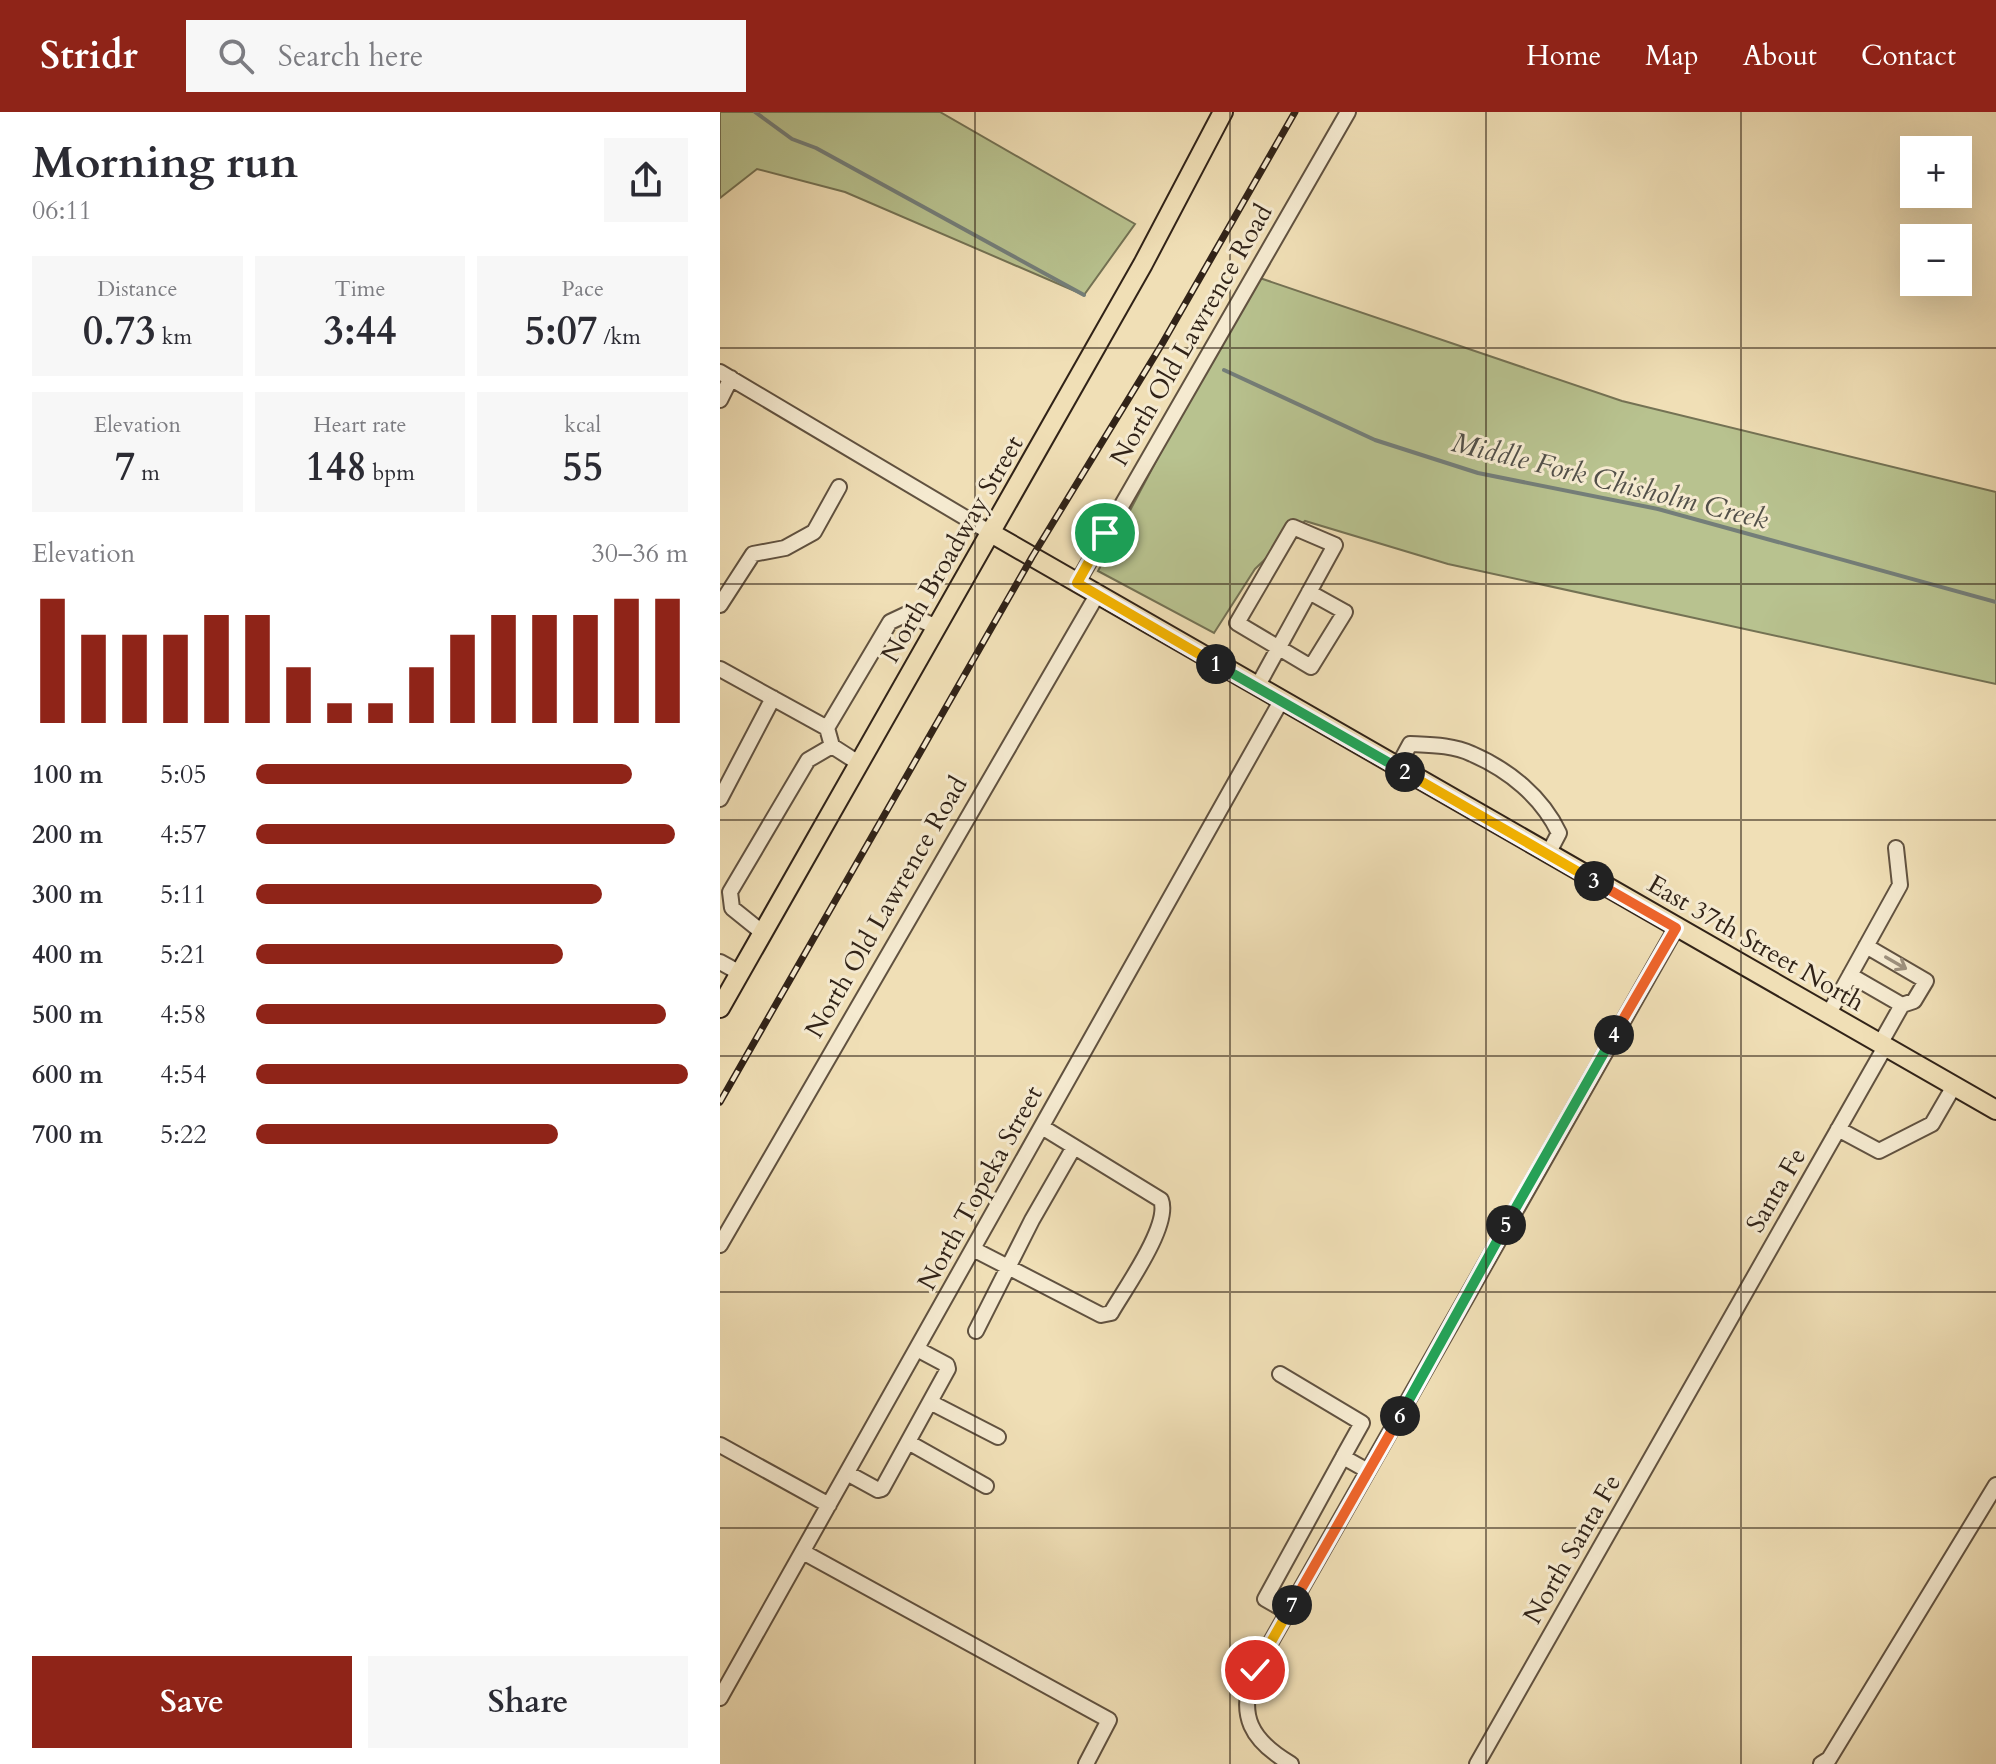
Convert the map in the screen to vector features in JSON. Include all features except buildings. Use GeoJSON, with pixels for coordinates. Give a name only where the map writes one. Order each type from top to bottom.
{"type":"FeatureCollection","features":[{"type":"Feature","properties":{"kind":"main road","name":"North Broadway Street"},"geometry":{"type":"LineString","coordinates":[[720,1008],[1143,264],[1223,112]]}},
{"type":"Feature","properties":{"kind":"main road","name":"East 37th Street North"},"geometry":{"type":"LineString","coordinates":[[991,533],[1996,1110]]}},
{"type":"Feature","properties":{"kind":"street","name":"North Old Lawrence Road"},"geometry":{"type":"LineString","coordinates":[[1077,583],[1348,112]]}},
{"type":"Feature","properties":{"kind":"street"},"geometry":{"type":"LineString","coordinates":[[720,400],[725,375],[991,533]]}},
{"type":"Feature","properties":{"kind":"street"},"geometry":{"type":"LineString","coordinates":[[720,605],[753,554],[785,548],[814,532],[839,487]]}},
{"type":"Feature","properties":{"kind":"street"},"geometry":{"type":"LineString","coordinates":[[1257,687],[1278,648],[1335,545],[1293,527],[1237,623],[1278,648],[1311,667],[1345,612],[1309,592]]}},
{"type":"Feature","properties":{"kind":"street","name":"North Old Lawrence Road"},"geometry":{"type":"LineString","coordinates":[[720,1245],[1097,595]]}},
{"type":"Feature","properties":{"kind":"street"},"geometry":{"type":"LineString","coordinates":[[827,728],[890,622],[907,614],[937,627]]}},
{"type":"Feature","properties":{"kind":"street"},"geometry":{"type":"LineString","coordinates":[[720,669],[827,728],[832,746],[860,764]]}},
{"type":"Feature","properties":{"kind":"street"},"geometry":{"type":"LineString","coordinates":[[720,799],[773,698]]}},
{"type":"Feature","properties":{"kind":"street","name":"North Topeka Street"},"geometry":{"type":"LineString","coordinates":[[720,1698],[1281,701]]}},
{"type":"Feature","properties":{"kind":"street"},"geometry":{"type":"LineString","coordinates":[[1397,768],[1410,744],[1439,745],[1471,753],[1518,781],[1550,814],[1559,833],[1548,854]]}},
{"type":"Feature","properties":{"kind":"street"},"geometry":{"type":"LineString","coordinates":[[763,933],[732,908],[730,892],[808,760],[832,746]]}},
{"type":"Feature","properties":{"kind":"street"},"geometry":{"type":"LineString","coordinates":[[1828,1015],[1900,885],[1896,848]]}},
{"type":"Feature","properties":{"kind":"street"},"geometry":{"type":"LineString","coordinates":[[1291,1764],[1268,1751],[1252,1727],[1247,1699],[1255,1670],[1676,928]]}},
{"type":"Feature","properties":{"kind":"street","name":"Santa Fe"},"geometry":{"type":"LineString","coordinates":[[1709,1357],[1838,1129],[1902,1005],[1914,1001],[1926,981],[1866,946]]}},
{"type":"Feature","properties":{"kind":"street"},"geometry":{"type":"LineString","coordinates":[[720,962],[740,973]]}},
{"type":"Feature","properties":{"kind":"street"},"geometry":{"type":"LineString","coordinates":[[1850,975],[1902,1005]]}},
{"type":"Feature","properties":{"kind":"street"},"geometry":{"type":"LineString","coordinates":[[1838,1129],[1879,1151],[1932,1124],[1954,1086]]}},
{"type":"Feature","properties":{"kind":"street"},"geometry":{"type":"LineString","coordinates":[[973,1249],[1101,1315],[1111,1313],[1158,1230],[1164,1209],[1161,1200],[1042,1127]]}},
{"type":"Feature","properties":{"kind":"street"},"geometry":{"type":"LineString","coordinates":[[976,1331],[1032,1220],[1074,1147]]}},
{"type":"Feature","properties":{"kind":"street"},"geometry":{"type":"LineString","coordinates":[[847,1473],[880,1490],[908,1442],[948,1366],[917,1349]]}},
{"type":"Feature","properties":{"kind":"street","name":"North Santa Fe"},"geometry":{"type":"LineString","coordinates":[[1477,1764],[1709,1357]]}},
{"type":"Feature","properties":{"kind":"street"},"geometry":{"type":"LineString","coordinates":[[1280,1374],[1362,1423],[1265,1599],[1288,1612]]}},
{"type":"Feature","properties":{"kind":"street"},"geometry":{"type":"LineString","coordinates":[[930,1402],[998,1437]]}},
{"type":"Feature","properties":{"kind":"street"},"geometry":{"type":"LineString","coordinates":[[908,1442],[986,1486]]}},
{"type":"Feature","properties":{"kind":"street"},"geometry":{"type":"LineString","coordinates":[[720,1445],[829,1505]]}},
{"type":"Feature","properties":{"kind":"street"},"geometry":{"type":"LineString","coordinates":[[1343,1457],[1368,1471]]}},
{"type":"Feature","properties":{"kind":"street"},"geometry":{"type":"LineString","coordinates":[[1821,1764],[1829,1759],[1996,1485]]}},
{"type":"Feature","properties":{"kind":"street"},"geometry":{"type":"LineString","coordinates":[[803,1552],[1109,1720],[1086,1764]]}},
{"type":"Feature","properties":{"kind":"green space"},"geometry":{"type":"Polygon","coordinates":[[[720,112],[940,112],[1135,224],[1084,295],[845,192],[757,169],[720,198],[720,112]]]}},
{"type":"Feature","properties":{"kind":"green space"},"geometry":{"type":"Polygon","coordinates":[[[1254,276],[1622,401],[1996,492],[1996,684],[1448,564],[1305,521],[1255,569],[1214,633],[1098,571],[1254,276]]]}},
{"type":"Feature","properties":{"kind":"waterway","name":"Middle Fork Chisholm Creek"},"geometry":{"type":"LineString","coordinates":[[755,112],[792,139],[816,148],[1084,295]]}},
{"type":"Feature","properties":{"kind":"waterway","name":"Middle Fork Chisholm Creek"},"geometry":{"type":"LineString","coordinates":[[1224,370],[1375,440],[1478,473],[1658,509],[1996,602]]}},
{"type":"Feature","properties":{"kind":"railway"},"geometry":{"type":"LineString","coordinates":[[720,1102],[1032,557],[1162,344],[1295,112]]}},
{"type":"Feature","properties":{"kind":"route"},"geometry":{"type":"LineString","coordinates":[[1105,533],[1077,583],[1676,928],[1255,1670]]}}]}
